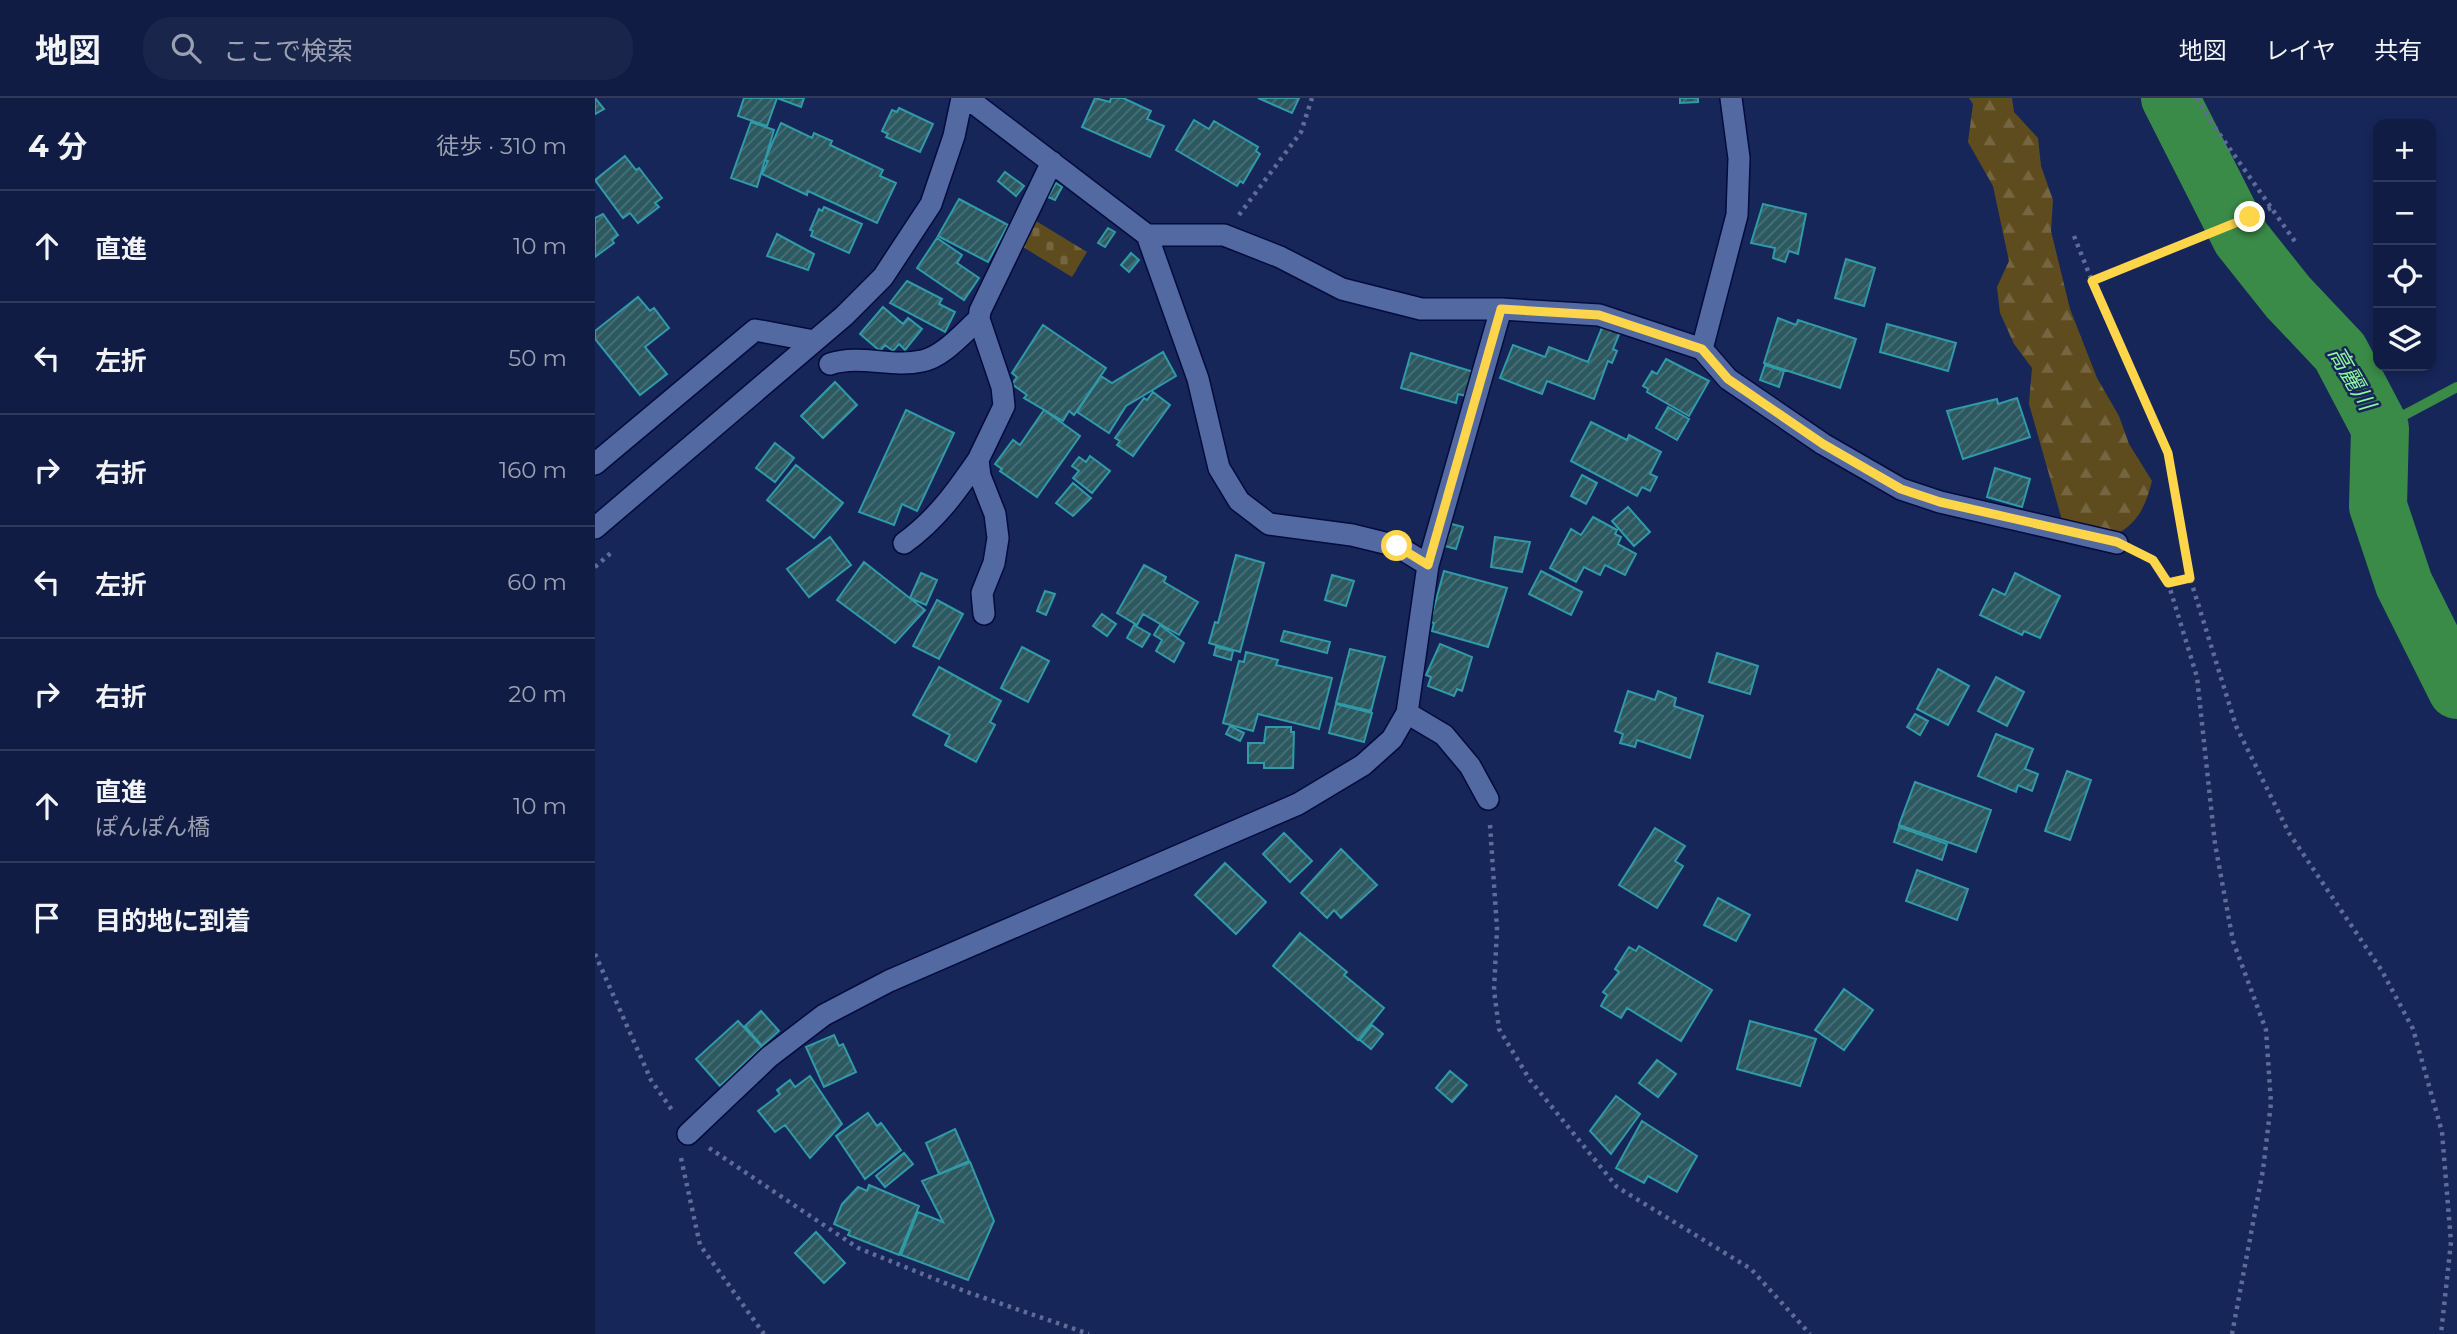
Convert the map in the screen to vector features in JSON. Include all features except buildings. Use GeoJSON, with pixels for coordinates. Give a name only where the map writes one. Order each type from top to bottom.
{"type":"FeatureCollection","features":[{"type":"Feature","properties":{"kind":"street"},"geometry":{"type":"LineString","coordinates":[[595,528],[814,341],[883,277],[908,244],[931,204],[964,98],[1147,235],[1198,379],[1219,467],[1239,501],[1269,524],[1352,535],[1397,546],[1428,565]]}},
{"type":"Feature","properties":{"kind":"street"},"geometry":{"type":"LineString","coordinates":[[1702,349],[1737,215],[1739,158],[1731,98]]}},
{"type":"Feature","properties":{"kind":"street"},"geometry":{"type":"LineString","coordinates":[[830,364],[847,358],[901,363],[925,361],[950,345],[979,319],[1000,264],[1052,162]]}},
{"type":"Feature","properties":{"kind":"street"},"geometry":{"type":"LineString","coordinates":[[1147,235],[1224,235],[1280,257],[1342,289],[1421,309],[1501,309],[1599,315],[1702,349],[1728,379],[1823,444],[1901,489],[1940,502],[2117,542]]}},
{"type":"Feature","properties":{"kind":"street"},"geometry":{"type":"LineString","coordinates":[[688,1135],[769,1057],[824,1015],[889,981],[1298,804],[1363,765],[1392,739],[1407,713],[1428,565],[1501,309]]}},
{"type":"Feature","properties":{"kind":"street"},"geometry":{"type":"LineString","coordinates":[[904,543],[927,527],[951,500],[978,460],[1004,406],[1002,387],[979,319]]}},
{"type":"Feature","properties":{"kind":"street"},"geometry":{"type":"LineString","coordinates":[[595,464],[755,330],[814,341]]}},
{"type":"Feature","properties":{"kind":"street"},"geometry":{"type":"LineString","coordinates":[[978,460],[980,476],[995,514],[998,538],[994,563],[982,593],[984,614]]}},
{"type":"Feature","properties":{"kind":"street"},"geometry":{"type":"LineString","coordinates":[[1407,713],[1444,735],[1470,766],[1488,799]]}},
{"type":"Feature","properties":{"kind":"path"},"geometry":{"type":"LineString","coordinates":[[1224,235],[1301,132],[1312,98]]}},
{"type":"Feature","properties":{"kind":"path"},"geometry":{"type":"LineString","coordinates":[[2197,98],[2296,243]]}},
{"type":"Feature","properties":{"kind":"path"},"geometry":{"type":"LineString","coordinates":[[2092,281],[2271,208]]}},
{"type":"Feature","properties":{"kind":"path"},"geometry":{"type":"LineString","coordinates":[[2074,236],[2168,453],[2190,578],[2236,726],[2283,821],[2382,971],[2413,1029],[2442,1132],[2451,1242],[2441,1334]]}},
{"type":"Feature","properties":{"kind":"path"},"geometry":{"type":"LineString","coordinates":[[2117,542],[2153,560],[2168,583],[2197,677],[2215,844],[2233,941],[2266,1030],[2271,1103],[2263,1170],[2232,1334]]}},
{"type":"Feature","properties":{"kind":"path"},"geometry":{"type":"LineString","coordinates":[[2168,583],[2190,578]]}},
{"type":"Feature","properties":{"kind":"path"},"geometry":{"type":"LineString","coordinates":[[1488,799],[1497,929],[1493,990],[1499,1029],[1531,1080],[1617,1187],[1751,1269],[1810,1334]]}},
{"type":"Feature","properties":{"kind":"path"},"geometry":{"type":"LineString","coordinates":[[595,954],[650,1080],[688,1135],[858,1248],[967,1292],[1089,1334]]}},
{"type":"Feature","properties":{"kind":"path"},"geometry":{"type":"LineString","coordinates":[[688,1135],[681,1160],[700,1245],[764,1334]]}},
{"type":"Feature","properties":{"kind":"green space"},"geometry":{"type":"Polygon","coordinates":[[[1969,98],[2012,98],[2014,112],[2038,138],[2041,166],[2053,200],[2051,231],[2070,309],[2097,378],[2119,416],[2129,444],[2152,481],[2141,511],[2132,523],[2119,533],[2062,520],[2029,404],[2032,368],[2014,344],[2000,313],[1997,287],[2009,261],[1993,186],[1968,142],[1973,104],[1969,98]]]}},
{"type":"Feature","properties":{"kind":"green space"},"geometry":{"type":"Polygon","coordinates":[[[1036,221],[1087,252],[1072,277],[1023,247],[1036,221]]]}},
{"type":"Feature","properties":{"kind":"waterway","name":"高麗川"},"geometry":{"type":"LineString","coordinates":[[2170,98],[2241,238],[2288,297],[2340,352],[2380,428],[2378,506],[2404,584],[2457,690]]}},
{"type":"Feature","properties":{"kind":"waterway"},"geometry":{"type":"LineString","coordinates":[[2380,428],[2457,387]]}},
{"type":"Feature","properties":{"kind":"route"},"geometry":{"type":"LineString","coordinates":[[1397,546],[1428,565],[1501,309],[1599,315],[1702,349],[1728,379],[1823,444],[1901,489],[1940,502],[2117,542],[2153,560],[2168,579],[2168,583],[2190,578],[2168,453],[2092,281],[2250,217]]}}]}
